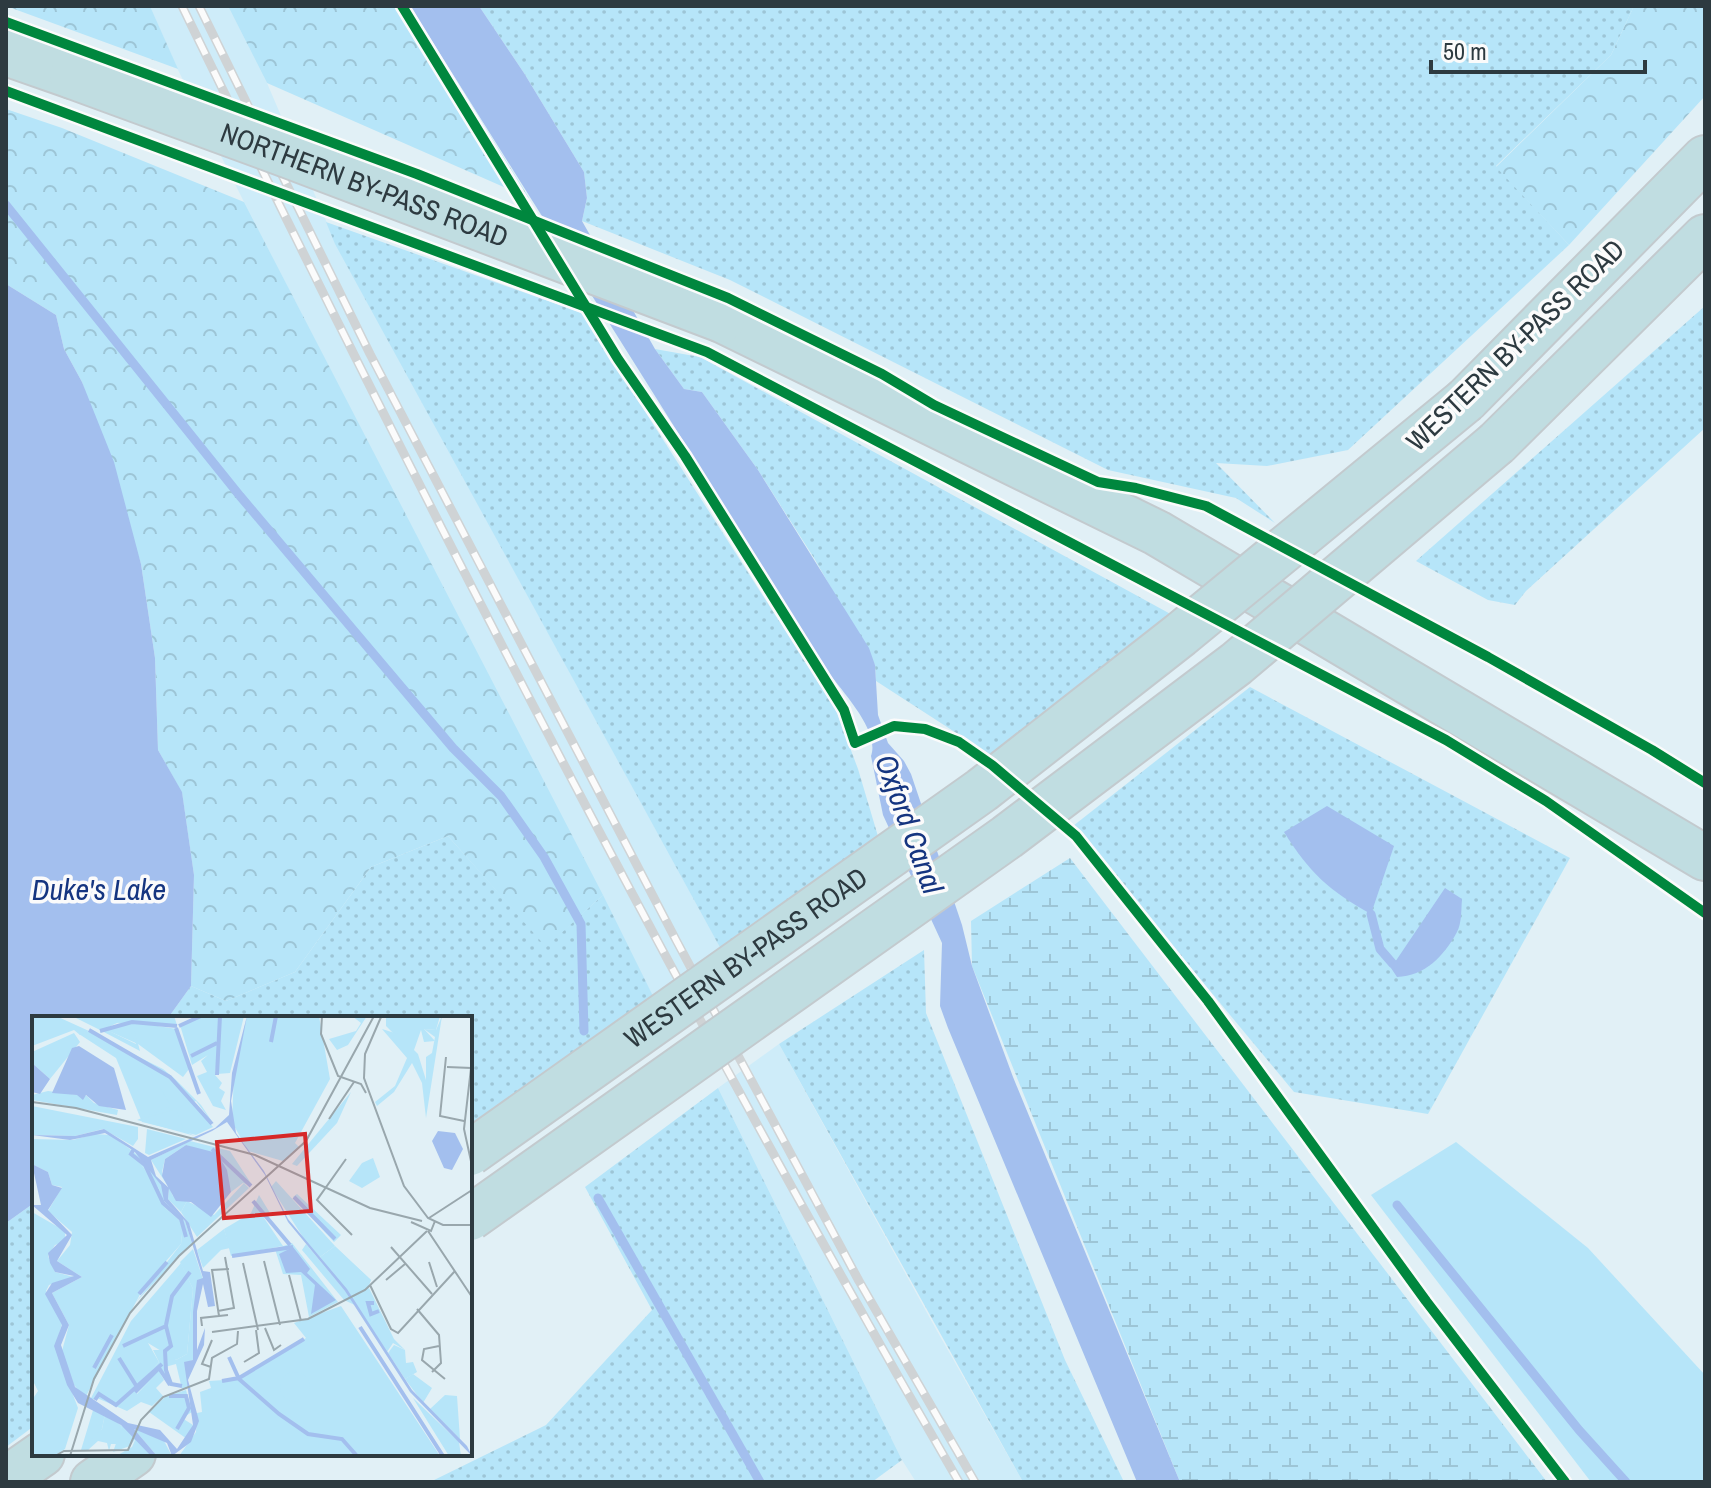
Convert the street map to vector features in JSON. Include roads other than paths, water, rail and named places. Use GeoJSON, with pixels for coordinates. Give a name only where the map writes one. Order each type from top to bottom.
{"type":"FeatureCollection","features":[{"type":"Feature","properties":{"kind":"highway","name":"NORTHERN BY-PASS ROAD"},"geometry":{"type":"LineString","coordinates":[[6,53],[290,156],[722,320],[1157,533],[1705,858]]}},
{"type":"Feature","properties":{"kind":"highway","name":"WESTERN BY-PASS ROAD"},"geometry":{"type":"LineString","coordinates":[[472,1152],[982,790],[1180,635],[1466,400],[1705,158]]}},
{"type":"Feature","properties":{"kind":"highway","name":"WESTERN BY-PASS ROAD"},"geometry":{"type":"LineString","coordinates":[[472,1217],[1007,837],[1236,664],[1497,443],[1705,237]]}},
{"type":"Feature","properties":{"kind":"highway"},"geometry":{"type":"LineString","coordinates":[[6,1479],[39,1456]]}},
{"type":"Feature","properties":{"kind":"highway"},"geometry":{"type":"LineString","coordinates":[[93,1482],[130,1456]]}},
{"type":"Feature","properties":{"kind":"water","name":"Oxford Canal"},"geometry":{"type":"Polygon","coordinates":[[[410,6],[479,6],[584,172],[587,198],[582,221],[655,349],[684,389],[702,392],[758,470],[869,648],[875,665],[878,715],[888,743],[911,774],[962,925],[972,966],[1013,1077],[1180,1482],[1137,1482],[948,1028],[940,1006],[942,943],[883,815],[866,724],[829,673],[410,6]]]}},
{"type":"Feature","properties":{"kind":"water","name":"Duke's Lake"},"geometry":{"type":"Polygon","coordinates":[[[6,284],[56,315],[64,349],[82,382],[114,462],[141,564],[155,658],[158,750],[182,792],[194,875],[191,986],[169,1016],[32,1016],[32,1204],[6,1223],[6,284]]]}},
{"type":"Feature","properties":{"kind":"water"},"geometry":{"type":"Polygon","coordinates":[[[1327,806],[1394,846],[1371,914],[1321,879],[1284,832],[1327,806]]]}},
{"type":"Feature","properties":{"kind":"water"},"geometry":{"type":"Polygon","coordinates":[[[1445,888],[1462,899],[1457,932],[1446,949],[1425,969],[1397,977],[1391,968],[1445,888]]]}},
{"type":"Feature","properties":{"kind":"waterway"},"geometry":{"type":"LineString","coordinates":[[6,205],[240,496],[453,748],[501,796],[544,857],[581,924],[584,1031]]}},
{"type":"Feature","properties":{"kind":"waterway"},"geometry":{"type":"LineString","coordinates":[[1371,914],[1380,949],[1393,964]]}},
{"type":"Feature","properties":{"kind":"waterway"},"geometry":{"type":"LineString","coordinates":[[598,1198],[760,1482]]}},
{"type":"Feature","properties":{"kind":"waterway"},"geometry":{"type":"LineString","coordinates":[[1397,1205],[1579,1430],[1626,1482]]}},
{"type":"Feature","properties":{"kind":"railway"},"geometry":{"type":"LineString","coordinates":[[182,6],[367,380],[557,751],[754,1119],[959,1482]]}},
{"type":"Feature","properties":{"kind":"railway"},"geometry":{"type":"LineString","coordinates":[[199,6],[370,354],[676,940],[859,1281],[975,1482]]}}]}
